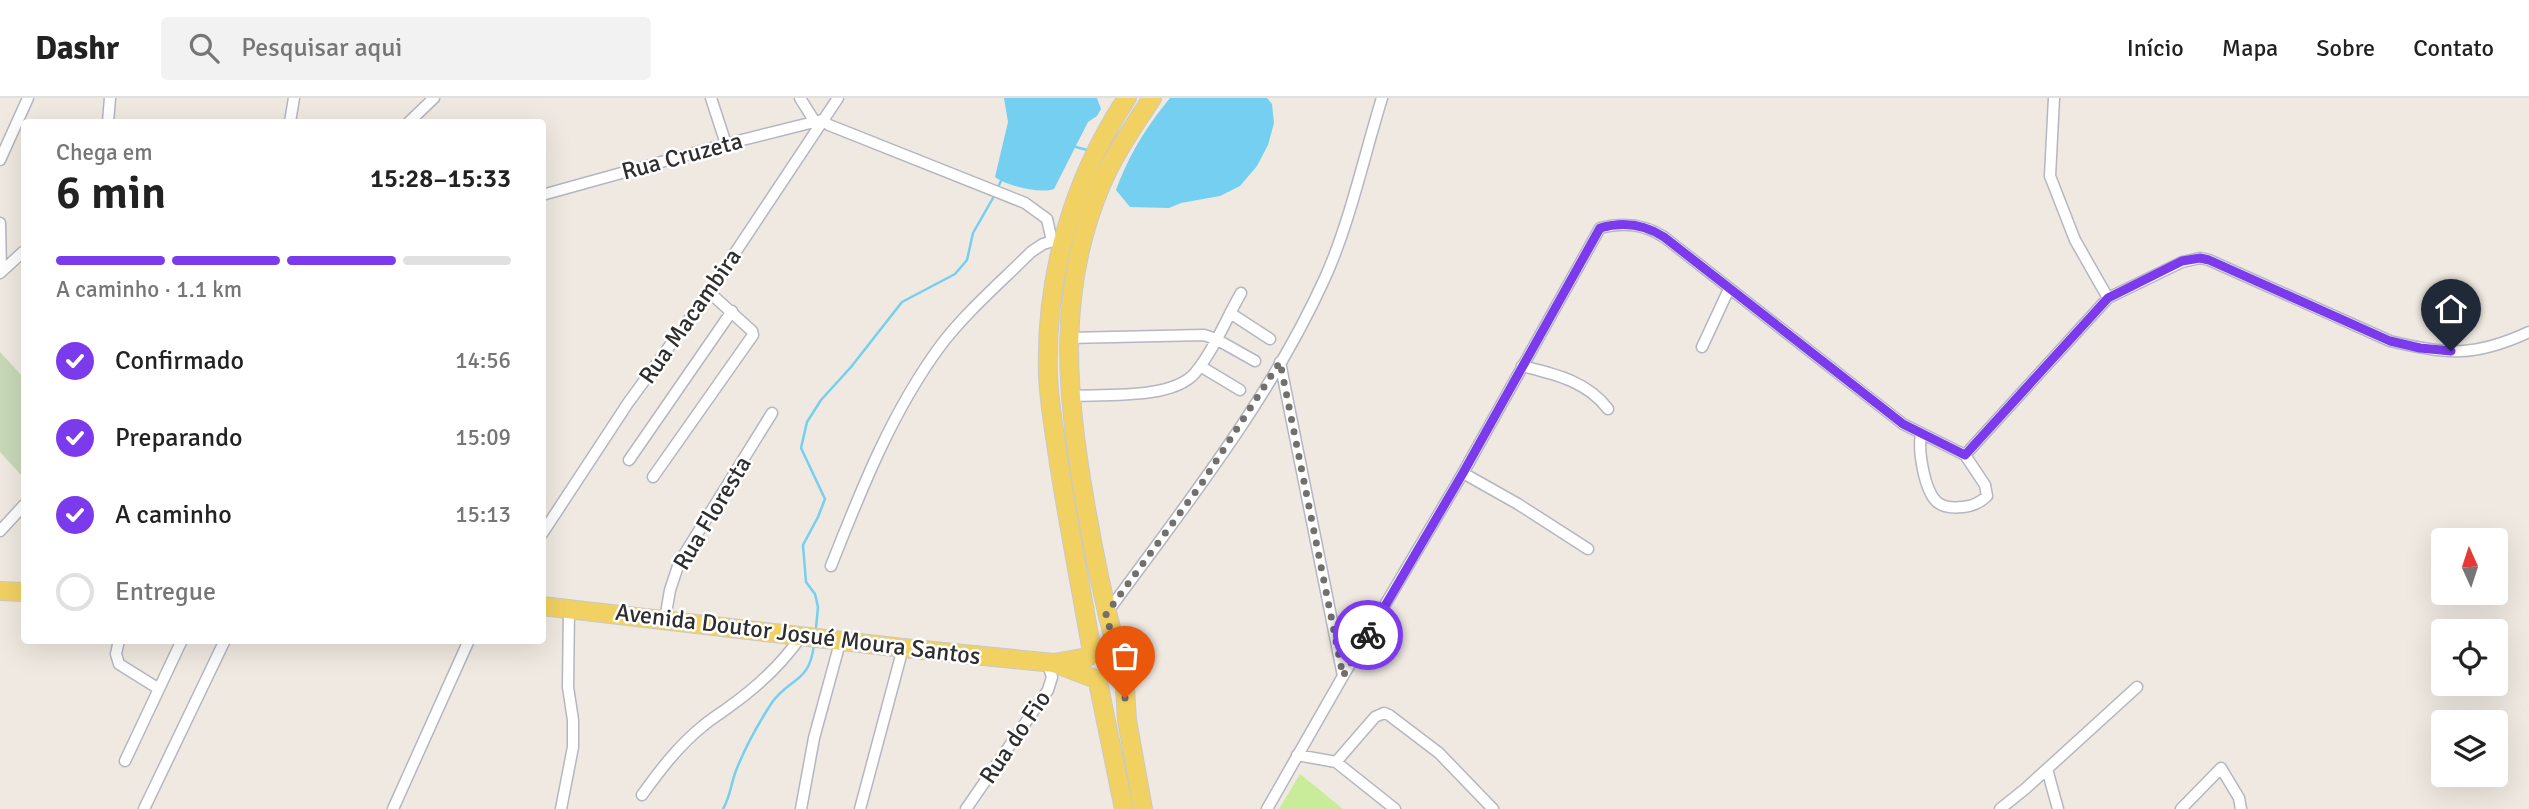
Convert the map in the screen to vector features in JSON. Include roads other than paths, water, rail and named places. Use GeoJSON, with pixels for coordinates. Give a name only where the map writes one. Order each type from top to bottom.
{"type":"FeatureCollection","features":[{"type":"Feature","properties":{"kind":"main road"},"geometry":{"type":"LineString","coordinates":[[1124,809],[1095,680],[1087,668],[1090,654],[1048,384],[1048,334],[1058,239],[1100,144],[1127,98]]}},
{"type":"Feature","properties":{"kind":"main road"},"geometry":{"type":"LineString","coordinates":[[1143,809],[1127,720],[1124,658],[1115,648],[1106,614],[1080,476],[1070,396],[1068,338],[1078,257],[1092,208],[1115,156],[1152,98]]}},
{"type":"Feature","properties":{"kind":"main road"},"geometry":{"type":"LineString","coordinates":[[0,592],[21,592]]}},
{"type":"Feature","properties":{"kind":"main road","name":"Avenida Doutor Josué Moura Santos"},"geometry":{"type":"LineString","coordinates":[[546,606],[1051,663]]}},
{"type":"Feature","properties":{"kind":"main road"},"geometry":{"type":"LineString","coordinates":[[1051,663],[1090,654],[1103,646],[1115,648]]}},
{"type":"Feature","properties":{"kind":"main road"},"geometry":{"type":"LineString","coordinates":[[1051,663],[1095,680],[1112,682],[1124,671]]}},
{"type":"Feature","properties":{"kind":"street"},"geometry":{"type":"LineString","coordinates":[[0,160],[28,98]]}},
{"type":"Feature","properties":{"kind":"street"},"geometry":{"type":"LineString","coordinates":[[108,119],[110,98]]}},
{"type":"Feature","properties":{"kind":"street"},"geometry":{"type":"LineString","coordinates":[[290,119],[294,98]]}},
{"type":"Feature","properties":{"kind":"street"},"geometry":{"type":"LineString","coordinates":[[412,119],[434,98]]}},
{"type":"Feature","properties":{"kind":"street"},"geometry":{"type":"LineString","coordinates":[[711,98],[726,144]]}},
{"type":"Feature","properties":{"kind":"street"},"geometry":{"type":"LineString","coordinates":[[800,98],[818,121],[1025,203],[1047,219],[1058,239],[1031,252],[956,327],[933,356],[867,476],[831,566]]}},
{"type":"Feature","properties":{"kind":"street","name":"Rua Macambira"},"geometry":{"type":"LineString","coordinates":[[546,528],[628,403],[709,292],[818,121],[838,98]]}},
{"type":"Feature","properties":{"kind":"street"},"geometry":{"type":"LineString","coordinates":[[1106,614],[1202,483],[1303,324],[1335,254],[1382,98]]}},
{"type":"Feature","properties":{"kind":"street"},"geometry":{"type":"LineString","coordinates":[[2054,98],[2050,176],[2075,240],[2108,298]]}},
{"type":"Feature","properties":{"kind":"street","name":"Rua Cruzeta"},"geometry":{"type":"LineString","coordinates":[[546,194],[818,121]]}},
{"type":"Feature","properties":{"kind":"street"},"geometry":{"type":"LineString","coordinates":[[0,223],[1,272]]}},
{"type":"Feature","properties":{"kind":"street"},"geometry":{"type":"LineString","coordinates":[[1267,809],[1463,473],[1600,228],[1633,224],[1651,228],[1903,424],[1965,455],[1985,485],[1987,496],[1977,504],[1964,507],[1938,503],[1929,488],[1920,451],[1921,434]]}},
{"type":"Feature","properties":{"kind":"street"},"geometry":{"type":"LineString","coordinates":[[1,272],[21,254]]}},
{"type":"Feature","properties":{"kind":"street"},"geometry":{"type":"LineString","coordinates":[[1965,455],[2108,298],[2182,261],[2200,258],[2390,341],[2420,348],[2484,350],[2529,332]]}},
{"type":"Feature","properties":{"kind":"street"},"geometry":{"type":"LineString","coordinates":[[1702,347],[1729,289]]}},
{"type":"Feature","properties":{"kind":"street"},"geometry":{"type":"LineString","coordinates":[[653,477],[752,338],[752,331],[709,292]]}},
{"type":"Feature","properties":{"kind":"street"},"geometry":{"type":"LineString","coordinates":[[1070,396],[1147,394],[1186,380],[1200,366],[1241,293]]}},
{"type":"Feature","properties":{"kind":"street"},"geometry":{"type":"LineString","coordinates":[[629,460],[732,311]]}},
{"type":"Feature","properties":{"kind":"street"},"geometry":{"type":"LineString","coordinates":[[1230,313],[1270,339]]}},
{"type":"Feature","properties":{"kind":"street"},"geometry":{"type":"LineString","coordinates":[[1068,338],[1198,335],[1216,339],[1255,361]]}},
{"type":"Feature","properties":{"kind":"street"},"geometry":{"type":"LineString","coordinates":[[1280,362],[1343,676]]}},
{"type":"Feature","properties":{"kind":"street"},"geometry":{"type":"LineString","coordinates":[[1200,366],[1240,390]]}},
{"type":"Feature","properties":{"kind":"street"},"geometry":{"type":"LineString","coordinates":[[1521,366],[1548,373],[1591,390],[1608,409]]}},
{"type":"Feature","properties":{"kind":"street","name":"Rua Floresta"},"geometry":{"type":"LineString","coordinates":[[665,619],[670,590],[679,563],[772,413]]}},
{"type":"Feature","properties":{"kind":"street"},"geometry":{"type":"LineString","coordinates":[[1463,473],[1588,549]]}},
{"type":"Feature","properties":{"kind":"street"},"geometry":{"type":"LineString","coordinates":[[0,531],[21,508]]}},
{"type":"Feature","properties":{"kind":"street"},"geometry":{"type":"LineString","coordinates":[[561,809],[573,747],[573,720],[568,687],[569,608]]}},
{"type":"Feature","properties":{"kind":"street"},"geometry":{"type":"LineString","coordinates":[[642,795],[666,763],[693,735],[777,667],[802,635]]}},
{"type":"Feature","properties":{"kind":"street"},"geometry":{"type":"LineString","coordinates":[[801,809],[814,738],[841,639]]}},
{"type":"Feature","properties":{"kind":"street"},"geometry":{"type":"LineString","coordinates":[[118,644],[118,664],[159,689]]}},
{"type":"Feature","properties":{"kind":"street"},"geometry":{"type":"LineString","coordinates":[[125,761],[180,644]]}},
{"type":"Feature","properties":{"kind":"street"},"geometry":{"type":"LineString","coordinates":[[144,809],[223,644]]}},
{"type":"Feature","properties":{"kind":"street"},"geometry":{"type":"LineString","coordinates":[[393,809],[467,644]]}},
{"type":"Feature","properties":{"kind":"street"},"geometry":{"type":"LineString","coordinates":[[860,809],[903,648]]}},
{"type":"Feature","properties":{"kind":"street","name":"Rua do Fio"},"geometry":{"type":"LineString","coordinates":[[966,809],[1048,690],[1052,677],[1051,663]]}},
{"type":"Feature","properties":{"kind":"street"},"geometry":{"type":"LineString","coordinates":[[2000,809],[2137,687]]}},
{"type":"Feature","properties":{"kind":"street"},"geometry":{"type":"LineString","coordinates":[[1336,762],[1374,717],[1389,715],[1438,753],[1493,809]]}},
{"type":"Feature","properties":{"kind":"street"},"geometry":{"type":"LineString","coordinates":[[1297,755],[1336,762],[1395,809]]}},
{"type":"Feature","properties":{"kind":"street"},"geometry":{"type":"LineString","coordinates":[[2181,809],[2221,768],[2239,798],[2241,809]]}},
{"type":"Feature","properties":{"kind":"street"},"geometry":{"type":"LineString","coordinates":[[2047,769],[2058,809]]}},
{"type":"Feature","properties":{"kind":"water"},"geometry":{"type":"Polygon","coordinates":[[[1004,98],[1097,98],[1101,109],[1097,116],[1088,122],[1054,189],[1024,188],[995,177],[1008,122],[1004,98]]]}},
{"type":"Feature","properties":{"kind":"water"},"geometry":{"type":"Polygon","coordinates":[[[1170,98],[1267,98],[1272,104],[1274,123],[1268,145],[1257,166],[1240,186],[1220,196],[1181,203],[1169,208],[1130,207],[1116,190],[1139,142],[1170,98]]]}},
{"type":"Feature","properties":{"kind":"waterway"},"geometry":{"type":"LineString","coordinates":[[1076,147],[1091,151]]}},
{"type":"Feature","properties":{"kind":"waterway"},"geometry":{"type":"LineString","coordinates":[[999,185],[1001,181]]}},
{"type":"Feature","properties":{"kind":"waterway"},"geometry":{"type":"LineString","coordinates":[[816,628],[818,607],[815,594],[806,582],[803,545],[825,499],[801,448],[807,422],[821,400],[851,367],[902,302],[955,274],[967,260],[973,233],[993,198]]}},
{"type":"Feature","properties":{"kind":"waterway"},"geometry":{"type":"LineString","coordinates":[[723,809],[737,768],[757,727],[771,704],[808,667],[814,644]]}}]}
